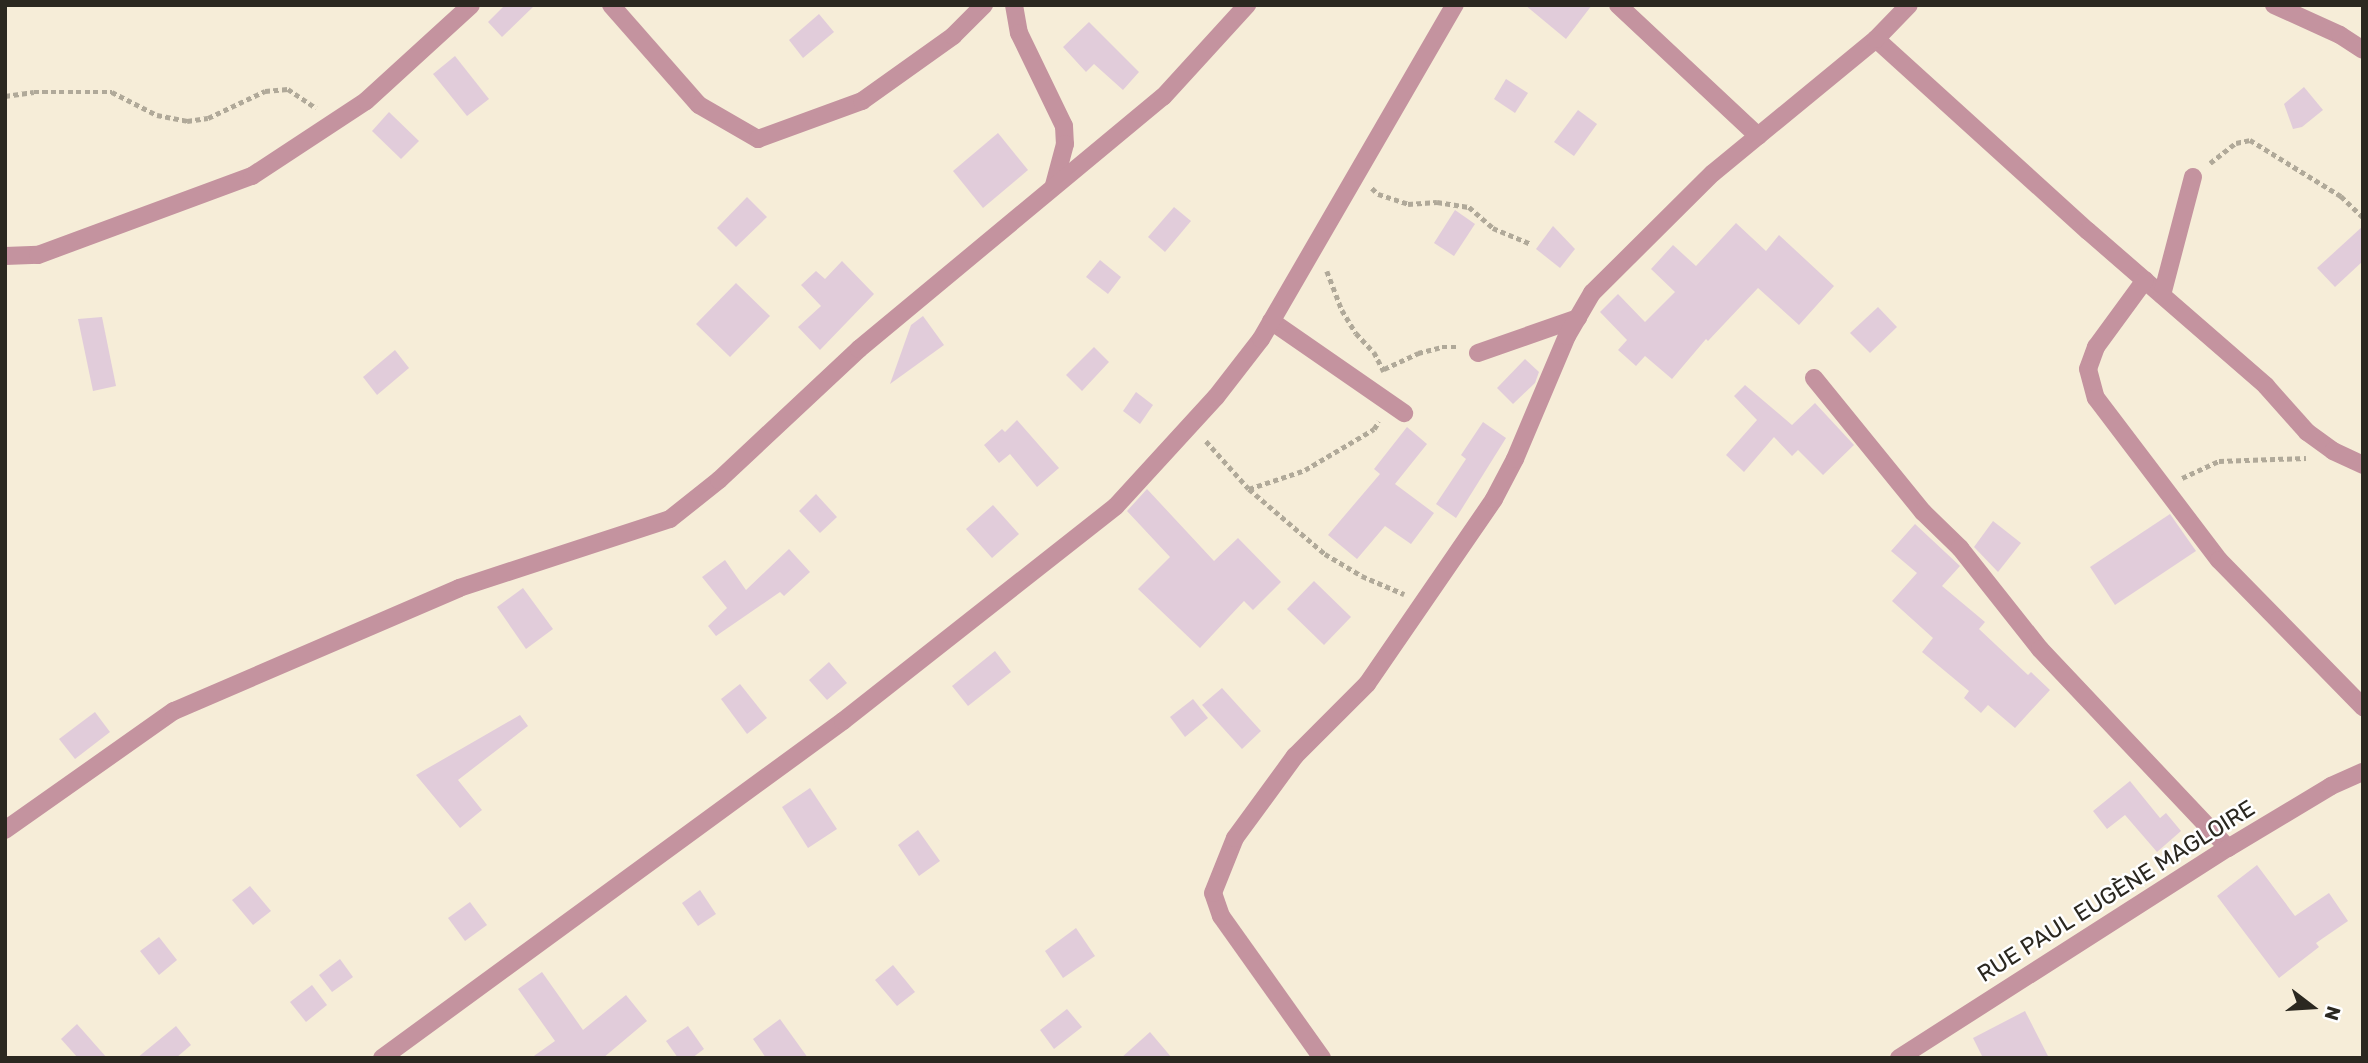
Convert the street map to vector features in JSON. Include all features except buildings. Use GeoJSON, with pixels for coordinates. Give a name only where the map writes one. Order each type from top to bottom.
{"type":"FeatureCollection","features":[{"type":"Feature","properties":{"kind":"street"},"geometry":{"type":"LineString","coordinates":[[5,256],[38,256],[252,176],[366,101],[471,5]]}},
{"type":"Feature","properties":{"kind":"street"},"geometry":{"type":"LineString","coordinates":[[611,5],[699,105],[758,139],[862,101],[953,36],[984,5]]}},
{"type":"Feature","properties":{"kind":"street"},"geometry":{"type":"LineString","coordinates":[[1014,5],[1019,33],[1064,125],[1065,145],[1054,185]]}},
{"type":"Feature","properties":{"kind":"street"},"geometry":{"type":"LineString","coordinates":[[5,830],[174,711],[459,588],[670,519],[719,480],[859,349],[1163,97],[1247,5]]}},
{"type":"Feature","properties":{"kind":"street"},"geometry":{"type":"LineString","coordinates":[[382,1058],[843,721],[1116,506],[1216,397],[1271,321],[1455,5]]}},
{"type":"Feature","properties":{"kind":"street"},"geometry":{"type":"LineString","coordinates":[[1618,5],[1758,136]]}},
{"type":"Feature","properties":{"kind":"street"},"geometry":{"type":"LineString","coordinates":[[1321,1058],[1221,916],[1213,893],[1235,838],[1287,766],[1367,684],[1494,499],[1592,293],[1713,173],[1876,39],[1909,5]]}},
{"type":"Feature","properties":{"kind":"street"},"geometry":{"type":"LineString","coordinates":[[2274,5],[2340,35],[2363,50]]}},
{"type":"Feature","properties":{"kind":"street"},"geometry":{"type":"LineString","coordinates":[[1876,39],[2266,386],[2307,432],[2333,451],[2363,465]]}},
{"type":"Feature","properties":{"kind":"street"},"geometry":{"type":"LineString","coordinates":[[2162,295],[2193,177]]}},
{"type":"Feature","properties":{"kind":"street"},"geometry":{"type":"LineString","coordinates":[[2145,280],[2096,347],[2088,369],[2095,398],[2219,560],[2363,707]]}},
{"type":"Feature","properties":{"kind":"street"},"geometry":{"type":"LineString","coordinates":[[1478,354],[1578,318]]}},
{"type":"Feature","properties":{"kind":"street"},"geometry":{"type":"LineString","coordinates":[[1271,321],[1404,413]]}},
{"type":"Feature","properties":{"kind":"street"},"geometry":{"type":"LineString","coordinates":[[1814,378],[1923,512],[1961,548],[2039,649],[2228,848]]}},
{"type":"Feature","properties":{"kind":"street","name":"RUE PAUL EUGÈNE MAGLOIRE"},"geometry":{"type":"LineString","coordinates":[[1899,1058],[2228,848],[2330,786],[2363,772]]}},
{"type":"Feature","properties":{"kind":"path"},"geometry":{"type":"LineString","coordinates":[[5,96],[34,92],[111,92],[157,115],[187,121],[208,118],[265,91],[288,89],[310,102],[332,123]]}},
{"type":"Feature","properties":{"kind":"path"},"geometry":{"type":"LineString","coordinates":[[2193,177],[2228,148],[2250,140],[2341,196],[2363,217]]}},
{"type":"Feature","properties":{"kind":"path"},"geometry":{"type":"LineString","coordinates":[[1356,173],[1378,194],[1408,204],[1437,202],[1469,207],[1493,228],[1531,244]]}},
{"type":"Feature","properties":{"kind":"path"},"geometry":{"type":"LineString","coordinates":[[1384,369],[1418,353],[1443,347],[1464,348],[1478,354]]}},
{"type":"Feature","properties":{"kind":"path"},"geometry":{"type":"LineString","coordinates":[[1191,425],[1249,489],[1325,554],[1404,594],[1428,596]]}},
{"type":"Feature","properties":{"kind":"path"},"geometry":{"type":"LineString","coordinates":[[2163,487],[2219,461],[2294,460],[2333,451]]}}]}
